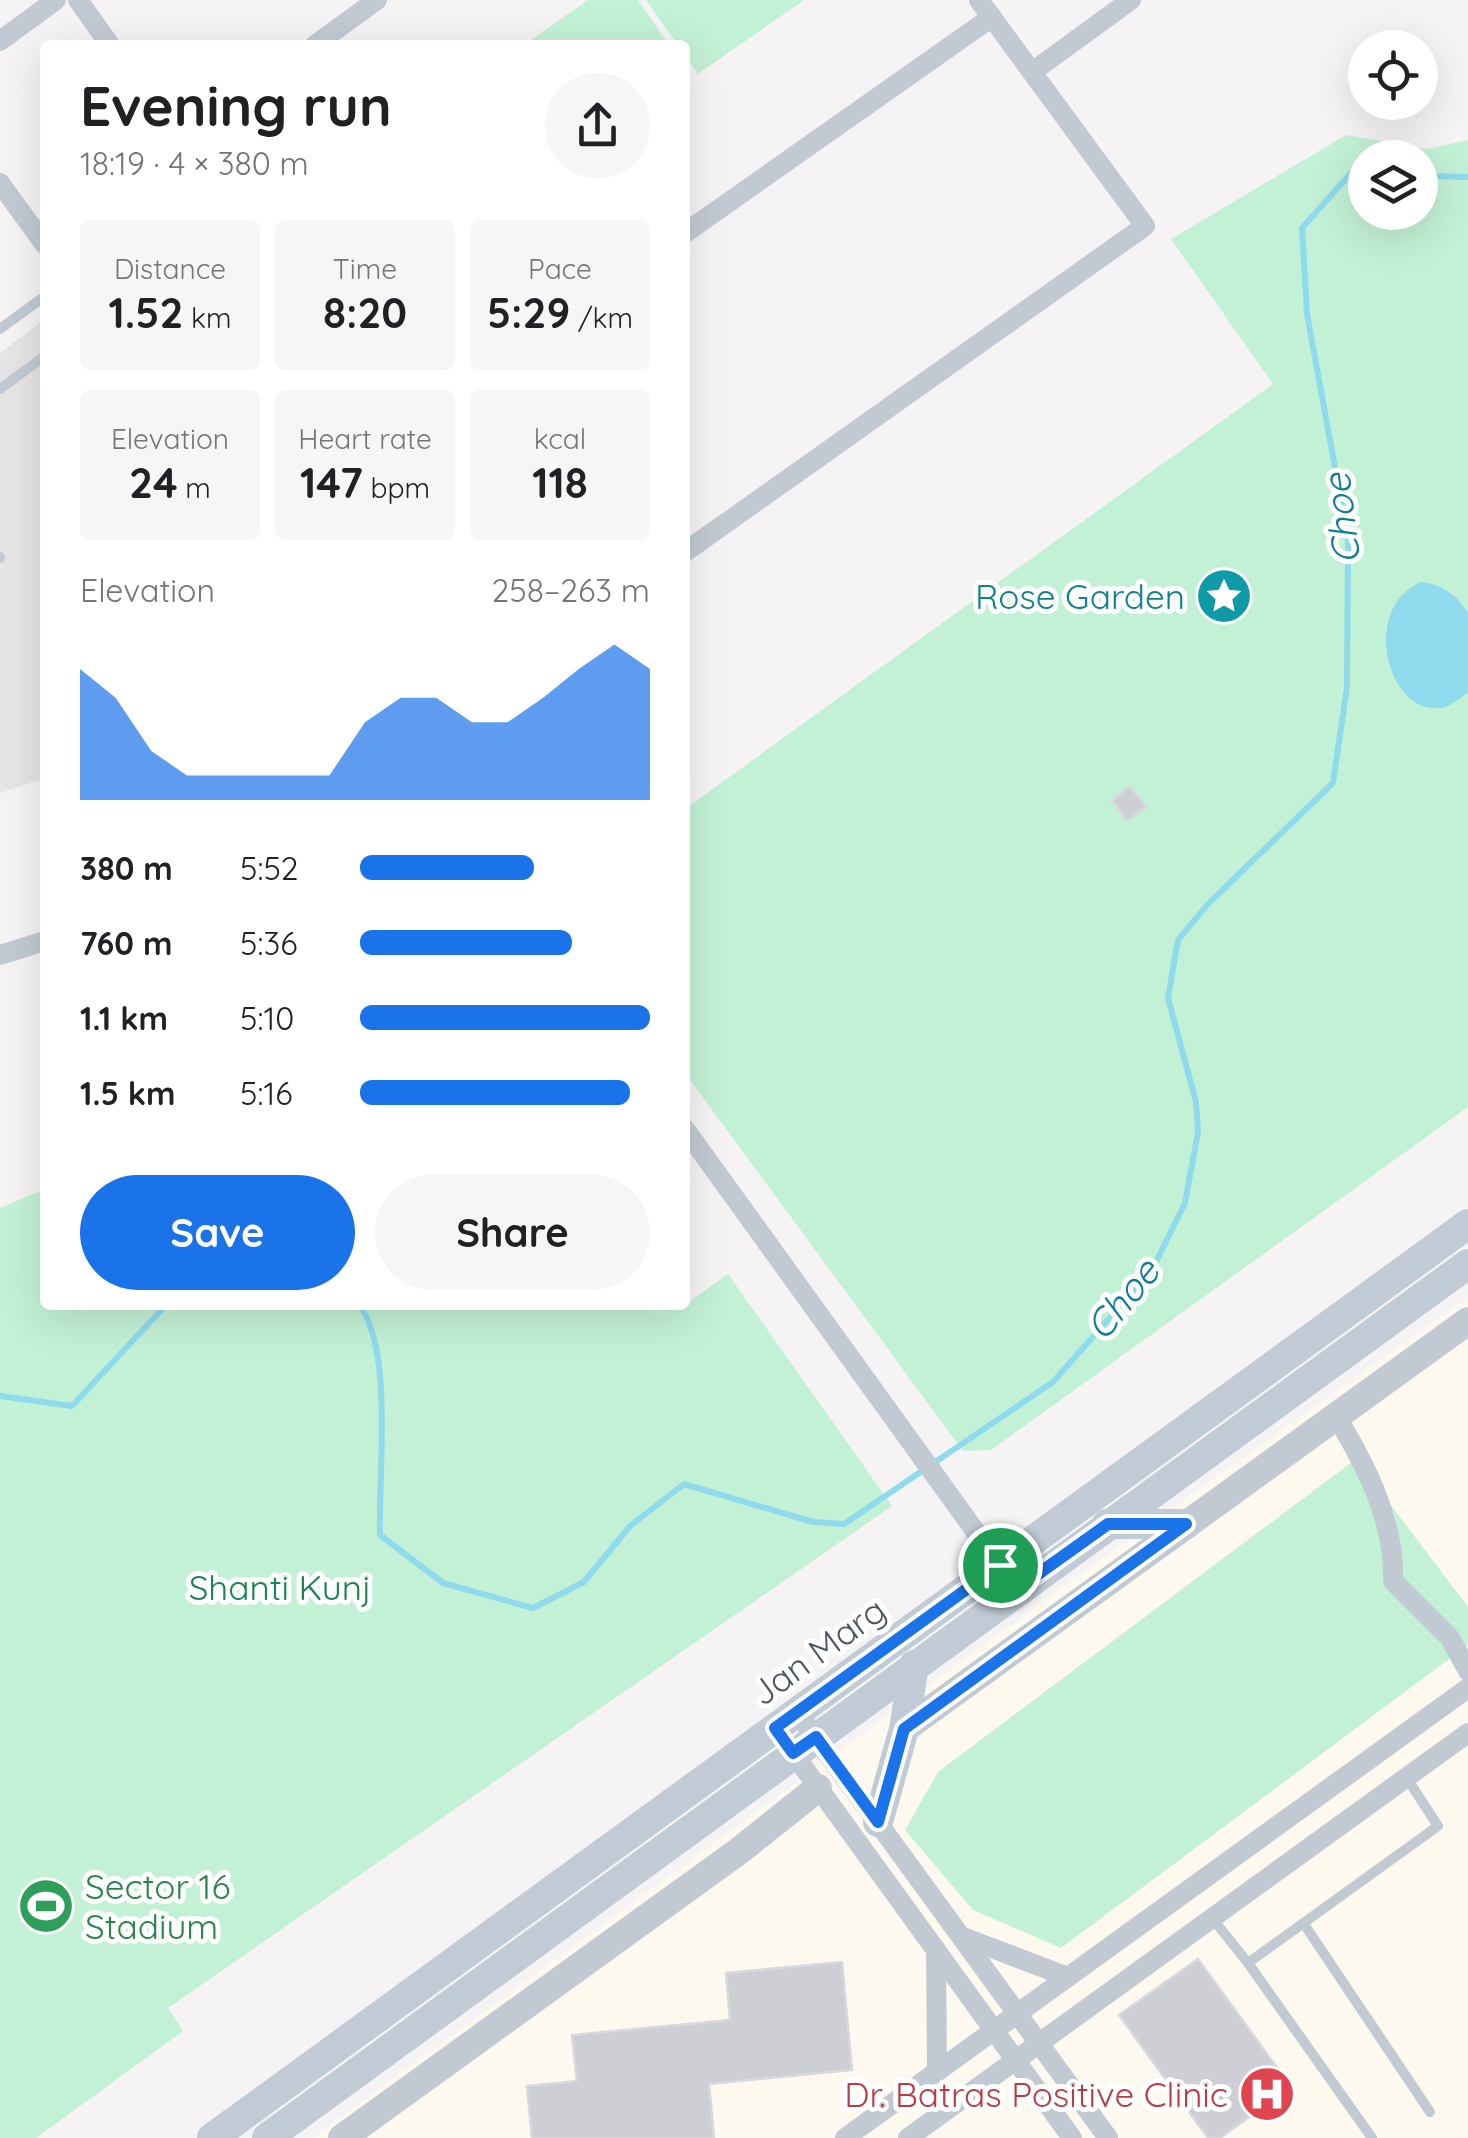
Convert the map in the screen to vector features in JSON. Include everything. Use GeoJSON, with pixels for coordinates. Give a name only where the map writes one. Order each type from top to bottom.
{"type":"FeatureCollection","features":[{"type":"Feature","properties":{"kind":"main road","name":"Jan Marg"},"geometry":{"type":"LineString","coordinates":[[212,2138],[786,1720],[1008,1577],[1468,1224]]}},
{"type":"Feature","properties":{"kind":"main road","name":"Jan Marg"},"geometry":{"type":"LineString","coordinates":[[267,2138],[914,1665],[1008,1577],[1108,1524],[1468,1264]]}},
{"type":"Feature","properties":{"kind":"main road"},"geometry":{"type":"LineString","coordinates":[[1108,1524],[1186,1524]]}},
{"type":"Feature","properties":{"kind":"main road"},"geometry":{"type":"LineString","coordinates":[[878,1822],[904,1729],[914,1665]]}},
{"type":"Feature","properties":{"kind":"street"},"geometry":{"type":"LineString","coordinates":[[0,41],[56,0]]}},
{"type":"Feature","properties":{"kind":"street"},"geometry":{"type":"LineString","coordinates":[[78,0],[106,40]]}},
{"type":"Feature","properties":{"kind":"street"},"geometry":{"type":"LineString","coordinates":[[321,40],[376,0]]}},
{"type":"Feature","properties":{"kind":"street"},"geometry":{"type":"LineString","coordinates":[[1032,72],[1132,0]]}},
{"type":"Feature","properties":{"kind":"street"},"geometry":{"type":"LineString","coordinates":[[690,229],[986,8],[1145,226],[690,548]]}},
{"type":"Feature","properties":{"kind":"street"},"geometry":{"type":"LineString","coordinates":[[0,183],[40,238]]}},
{"type":"Feature","properties":{"kind":"street"},"geometry":{"type":"LineString","coordinates":[[0,955],[40,943]]}},
{"type":"Feature","properties":{"kind":"street"},"geometry":{"type":"LineString","coordinates":[[690,1136],[1008,1577]]}},
{"type":"Feature","properties":{"kind":"street"},"geometry":{"type":"LineString","coordinates":[[904,1729],[1468,1321]]}},
{"type":"Feature","properties":{"kind":"street"},"geometry":{"type":"LineString","coordinates":[[1336,1416],[1364,1462],[1394,1547],[1394,1580],[1450,1638],[1468,1671]]}},
{"type":"Feature","properties":{"kind":"street"},"geometry":{"type":"LineString","coordinates":[[846,2138],[1468,1688]]}},
{"type":"Feature","properties":{"kind":"street"},"geometry":{"type":"LineString","coordinates":[[786,1720],[804,1745],[878,1822],[1108,2138]]}},
{"type":"Feature","properties":{"kind":"street"},"geometry":{"type":"LineString","coordinates":[[908,2138],[1468,1733]]}},
{"type":"Feature","properties":{"kind":"street"},"geometry":{"type":"LineString","coordinates":[[804,1745],[818,1788],[1072,2138]]}},
{"type":"Feature","properties":{"kind":"street"},"geometry":{"type":"LineString","coordinates":[[342,2138],[739,1851],[818,1788]]}},
{"type":"Feature","properties":{"kind":"street"},"geometry":{"type":"LineString","coordinates":[[961,1937],[1068,1977]]}},
{"type":"Feature","properties":{"kind":"street"},"geometry":{"type":"LineString","coordinates":[[936,1950],[937,2072]]}},
{"type":"Feature","properties":{"kind":"lane"},"geometry":{"type":"LineString","coordinates":[[0,329],[40,300]]}},
{"type":"Feature","properties":{"kind":"lane"},"geometry":{"type":"LineString","coordinates":[[0,390],[40,360]]}},
{"type":"Feature","properties":{"kind":"lane"},"geometry":{"type":"LineString","coordinates":[[1248,1962],[1438,1826],[1406,1777]]}},
{"type":"Feature","properties":{"kind":"lane"},"geometry":{"type":"LineString","coordinates":[[1212,1918],[1248,1962],[1372,2138]]}},
{"type":"Feature","properties":{"kind":"lane"},"geometry":{"type":"LineString","coordinates":[[1304,1924],[1430,2112]]}},
{"type":"Feature","properties":{"kind":"shaded area"},"geometry":{"type":"Polygon","coordinates":[[[40,323],[40,780],[0,793],[0,353],[40,323]]]}},
{"type":"Feature","properties":{"kind":"shaded area"},"geometry":{"type":"Polygon","coordinates":[[[1468,1297],[1468,2138],[312,2138],[1071,1581],[1468,1297]]]}},
{"type":"Feature","properties":{"kind":"green space"},"geometry":{"type":"Polygon","coordinates":[[[588,0],[638,0],[666,40],[531,40],[588,0]]]}},
{"type":"Feature","properties":{"kind":"green space"},"geometry":{"type":"Polygon","coordinates":[[[646,0],[804,0],[698,74],[690,62],[690,40],[674,40],[646,0]]]}},
{"type":"Feature","properties":{"kind":"green space","name":"Rose Garden"},"geometry":{"type":"Polygon","coordinates":[[[1346,135],[1375,140],[1348,140],[1348,230],[1438,230],[1438,147],[1468,140],[1468,1107],[991,1450],[963,1451],[690,1080],[690,805],[1273,384],[1171,239],[1346,135]]]}},
{"type":"Feature","properties":{"kind":"green space","name":"Shanti Kunj"},"geometry":{"type":"Polygon","coordinates":[[[40,1191],[40,1310],[690,1310],[690,1301],[728,1274],[892,1506],[168,2008],[183,2031],[36,2138],[0,2138],[0,1208],[40,1191]]]}},
{"type":"Feature","properties":{"kind":"green space"},"geometry":{"type":"Polygon","coordinates":[[[1356,1459],[1468,1607],[1468,1645],[1061,1948],[973,1910],[905,1830],[938,1772],[1356,1459]]]}},
{"type":"Feature","properties":{"kind":"water"},"geometry":{"type":"Polygon","coordinates":[[[1421,582],[1448,592],[1468,613],[1468,692],[1441,708],[1422,706],[1407,695],[1395,678],[1388,657],[1386,635],[1391,614],[1402,595],[1421,582]]]}},
{"type":"Feature","properties":{"kind":"building"},"geometry":{"type":"Polygon","coordinates":[[[1130,786],[1146,807],[1127,821],[1112,800],[1130,786]]]}},
{"type":"Feature","properties":{"kind":"building"},"geometry":{"type":"Polygon","coordinates":[[[1198,1959],[1291,2087],[1220,2138],[1208,2138],[1119,2015],[1198,1959]]]}},
{"type":"Feature","properties":{"kind":"building"},"geometry":{"type":"Polygon","coordinates":[[[842,1962],[852,2070],[709,2084],[714,2138],[532,2138],[527,2086],[577,2081],[572,2035],[730,2020],[726,1973],[842,1962]]]}},
{"type":"Feature","properties":{"kind":"waterway","name":"Choe"},"geometry":{"type":"LineString","coordinates":[[362,1310],[377,1351],[380,1382],[380,1535],[443,1583],[533,1608],[584,1582],[630,1526],[684,1484],[813,1522],[844,1524],[1053,1382],[1152,1270],[1185,1203],[1198,1132],[1196,1102],[1168,998],[1178,940],[1208,904],[1333,783],[1347,687],[1348,539],[1307,314],[1302,228],[1348,176]]}},
{"type":"Feature","properties":{"kind":"waterway","name":"Choe"},"geometry":{"type":"LineString","coordinates":[[1438,176],[1468,177]]}},
{"type":"Feature","properties":{"kind":"waterway","name":"Choe"},"geometry":{"type":"LineString","coordinates":[[0,1396],[72,1406],[161,1310]]}},
{"type":"Feature","properties":{"kind":"place","name":"Rose Garden"},"geometry":{"type":"Point","coordinates":[1224,596]}},
{"type":"Feature","properties":{"kind":"place","name":"Sector 16 Stadium"},"geometry":{"type":"Point","coordinates":[46,1906]}},
{"type":"Feature","properties":{"kind":"place","name":"Dr. Batras Positive Clinic"},"geometry":{"type":"Point","coordinates":[1267,2094]}},
{"type":"Feature","properties":{"kind":"route"},"geometry":{"type":"LineString","coordinates":[[1108,1524],[1186,1524],[904,1729],[878,1822],[816,1737],[793,1753],[775,1728],[1000,1565],[1017,1589],[1108,1524]]}}]}
